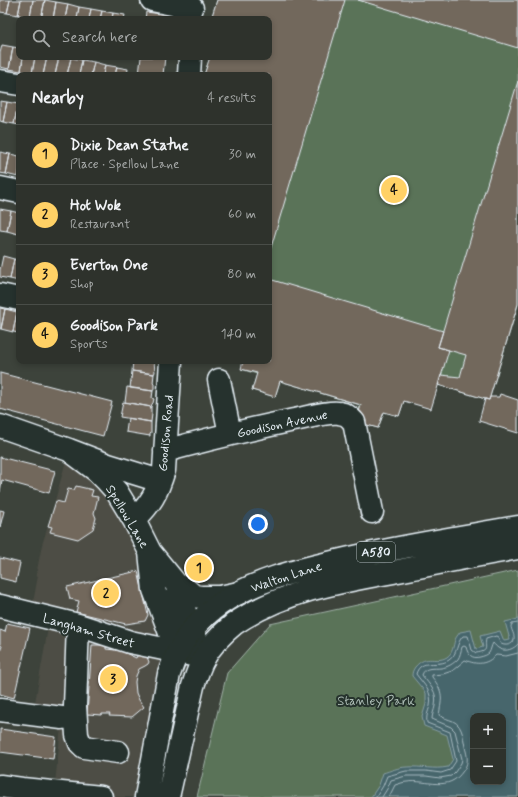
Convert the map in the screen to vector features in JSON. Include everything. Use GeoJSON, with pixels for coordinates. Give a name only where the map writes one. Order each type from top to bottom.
{"type":"FeatureCollection","features":[{"type":"Feature","properties":{"kind":"main road"},"geometry":{"type":"LineString","coordinates":[[152,0],[192,9]]}},
{"type":"Feature","properties":{"kind":"main road"},"geometry":{"type":"LineString","coordinates":[[189,72],[190,60]]}},
{"type":"Feature","properties":{"kind":"main road"},"geometry":{"type":"LineString","coordinates":[[0,81],[16,84]]}},
{"type":"Feature","properties":{"kind":"main road"},"geometry":{"type":"LineString","coordinates":[[0,188],[16,191]]}},
{"type":"Feature","properties":{"kind":"main road"},"geometry":{"type":"LineString","coordinates":[[0,295],[16,298]]}},
{"type":"Feature","properties":{"kind":"main road","name":"Goodison Road"},"geometry":{"type":"LineString","coordinates":[[134,520],[152,500],[164,470],[171,364]]}},
{"type":"Feature","properties":{"kind":"main road"},"geometry":{"type":"LineString","coordinates":[[219,380],[230,434]]}},
{"type":"Feature","properties":{"kind":"main road","name":"Goodison Avenue"},"geometry":{"type":"LineString","coordinates":[[165,451],[230,434],[339,412],[348,415],[354,422],[372,512]]}},
{"type":"Feature","properties":{"kind":"main road","name":"Spellow Lane"},"geometry":{"type":"LineString","coordinates":[[0,426],[108,465],[160,481]]}},
{"type":"Feature","properties":{"kind":"main road","name":"Spellow Lane"},"geometry":{"type":"LineString","coordinates":[[69,450],[96,471],[116,492],[134,520],[150,552],[177,585],[178,596],[204,658]]}},
{"type":"Feature","properties":{"kind":"main road","name":"Walton Lane"},"geometry":{"type":"LineString","coordinates":[[146,797],[170,674],[177,652],[192,629],[220,604],[254,585],[306,568],[364,555],[518,527]]}},
{"type":"Feature","properties":{"kind":"main road","name":"Walton Lane"},"geometry":{"type":"LineString","coordinates":[[168,797],[193,686],[204,658],[218,639],[234,625],[282,599],[325,586],[518,548]]}},
{"type":"Feature","properties":{"kind":"main road","name":"Spellow Lane"},"geometry":{"type":"LineString","coordinates":[[150,552],[154,590],[177,652]]}},
{"type":"Feature","properties":{"kind":"main road"},"geometry":{"type":"LineString","coordinates":[[177,585],[194,596],[201,598],[220,597],[239,593]]}},
{"type":"Feature","properties":{"kind":"main road","name":"Langham Street"},"geometry":{"type":"LineString","coordinates":[[0,606],[78,625],[130,642],[204,658]]}},
{"type":"Feature","properties":{"kind":"main road"},"geometry":{"type":"LineString","coordinates":[[78,625],[75,706],[77,734],[80,743],[84,747],[118,752]]}},
{"type":"Feature","properties":{"kind":"main road"},"geometry":{"type":"LineString","coordinates":[[0,710],[62,718]]}},
{"type":"Feature","properties":{"kind":"main road"},"geometry":{"type":"LineString","coordinates":[[0,786],[101,797]]}},
{"type":"Feature","properties":{"kind":"shaded area"},"geometry":{"type":"Polygon","coordinates":[[[69,450],[134,520],[188,634],[146,797],[102,797],[55,784],[62,718],[33,714],[48,628],[29,624],[42,545],[69,450]]]}},
{"type":"Feature","properties":{"kind":"green space"},"geometry":{"type":"Polygon","coordinates":[[[217,0],[518,0],[518,305],[489,400],[438,385],[404,401],[399,416],[384,412],[378,428],[356,422],[360,405],[280,381],[275,397],[252,390],[257,374],[241,369],[258,364],[272,364],[272,72],[205,72],[209,60],[272,60],[272,16],[212,16],[217,0]]]}},
{"type":"Feature","properties":{"kind":"green space","name":"Stanley Park"},"geometry":{"type":"Polygon","coordinates":[[[518,570],[518,797],[197,797],[227,673],[270,624],[518,570]]]}},
{"type":"Feature","properties":{"kind":"water"},"geometry":{"type":"Polygon","coordinates":[[[518,619],[518,797],[371,797],[379,785],[383,773],[404,767],[448,767],[453,759],[447,735],[424,726],[422,717],[426,704],[426,693],[412,676],[415,667],[419,663],[427,660],[439,660],[447,657],[452,651],[455,639],[460,632],[471,630],[476,649],[483,647],[480,636],[500,631],[504,641],[510,640],[505,622],[518,619]]]}},
{"type":"Feature","properties":{"kind":"building"},"geometry":{"type":"Polygon","coordinates":[[[0,0],[10,0],[7,13],[0,12],[0,0]]]}},
{"type":"Feature","properties":{"kind":"building"},"geometry":{"type":"Polygon","coordinates":[[[10,0],[21,0],[18,15],[7,13],[10,0]]]}},
{"type":"Feature","properties":{"kind":"building"},"geometry":{"type":"Polygon","coordinates":[[[21,0],[33,0],[30,16],[18,15],[21,0]]]}},
{"type":"Feature","properties":{"kind":"building"},"geometry":{"type":"Polygon","coordinates":[[[33,0],[45,0],[42,16],[30,16],[33,0]]]}},
{"type":"Feature","properties":{"kind":"building"},"geometry":{"type":"Polygon","coordinates":[[[45,0],[56,2],[54,16],[42,16],[45,0]]]}},
{"type":"Feature","properties":{"kind":"building"},"geometry":{"type":"Polygon","coordinates":[[[217,0],[345,0],[272,244],[272,72],[205,72],[209,60],[272,60],[272,16],[212,16],[217,0]]]}},
{"type":"Feature","properties":{"kind":"building"},"geometry":{"type":"Polygon","coordinates":[[[358,0],[518,0],[518,48],[358,0]]]}},
{"type":"Feature","properties":{"kind":"building"},"geometry":{"type":"Polygon","coordinates":[[[56,2],[68,4],[66,16],[54,16],[56,2]]]}},
{"type":"Feature","properties":{"kind":"building"},"geometry":{"type":"Polygon","coordinates":[[[68,4],[79,7],[78,16],[66,16],[68,4]]]}},
{"type":"Feature","properties":{"kind":"building"},"geometry":{"type":"Polygon","coordinates":[[[79,7],[91,9],[90,16],[78,16],[79,7]]]}},
{"type":"Feature","properties":{"kind":"building"},"geometry":{"type":"Polygon","coordinates":[[[91,9],[102,11],[101,16],[90,16],[91,9]]]}},
{"type":"Feature","properties":{"kind":"building"},"geometry":{"type":"Polygon","coordinates":[[[102,11],[113,13],[112,16],[101,16],[102,11]]]}},
{"type":"Feature","properties":{"kind":"building"},"geometry":{"type":"Polygon","coordinates":[[[146,12],[170,15],[170,16],[145,16],[146,12]]]}},
{"type":"Feature","properties":{"kind":"building"},"geometry":{"type":"Polygon","coordinates":[[[113,13],[125,15],[125,16],[112,16],[113,13]]]}},
{"type":"Feature","properties":{"kind":"building"},"geometry":{"type":"Polygon","coordinates":[[[2,45],[13,47],[9,69],[0,67],[0,53],[2,45]]]}},
{"type":"Feature","properties":{"kind":"building"},"geometry":{"type":"Polygon","coordinates":[[[13,47],[16,48],[16,60],[23,60],[21,71],[9,69],[13,47]]]}},
{"type":"Feature","properties":{"kind":"building"},"geometry":{"type":"Polygon","coordinates":[[[23,60],[34,60],[32,72],[21,71],[23,60]]]}},
{"type":"Feature","properties":{"kind":"building"},"geometry":{"type":"Polygon","coordinates":[[[34,60],[46,60],[44,72],[32,72],[34,60]]]}},
{"type":"Feature","properties":{"kind":"building"},"geometry":{"type":"Polygon","coordinates":[[[46,60],[58,60],[56,72],[44,72],[46,60]]]}},
{"type":"Feature","properties":{"kind":"building"},"geometry":{"type":"Polygon","coordinates":[[[58,60],[71,60],[68,72],[56,72],[58,60]]]}},
{"type":"Feature","properties":{"kind":"building"},"geometry":{"type":"Polygon","coordinates":[[[71,60],[82,60],[80,72],[68,72],[71,60]]]}},
{"type":"Feature","properties":{"kind":"building"},"geometry":{"type":"Polygon","coordinates":[[[82,60],[94,62],[92,72],[80,72],[82,60]]]}},
{"type":"Feature","properties":{"kind":"building"},"geometry":{"type":"Polygon","coordinates":[[[141,60],[165,60],[163,72],[139,72],[141,60]]]}},
{"type":"Feature","properties":{"kind":"building"},"geometry":{"type":"Polygon","coordinates":[[[94,62],[105,65],[104,72],[92,72],[94,62]]]}},
{"type":"Feature","properties":{"kind":"building"},"geometry":{"type":"Polygon","coordinates":[[[105,65],[117,67],[116,72],[104,72],[105,65]]]}},
{"type":"Feature","properties":{"kind":"building"},"geometry":{"type":"Polygon","coordinates":[[[117,67],[128,69],[128,72],[116,72],[117,67]]]}},
{"type":"Feature","properties":{"kind":"building"},"geometry":{"type":"Polygon","coordinates":[[[518,81],[518,304],[489,400],[438,385],[441,375],[460,377],[466,355],[438,347],[518,81]]]}},
{"type":"Feature","properties":{"kind":"building"},"geometry":{"type":"Polygon","coordinates":[[[0,101],[7,102],[3,122],[0,121],[0,101]]]}},
{"type":"Feature","properties":{"kind":"building"},"geometry":{"type":"Polygon","coordinates":[[[7,102],[16,104],[14,124],[3,122],[7,102]]]}},
{"type":"Feature","properties":{"kind":"building"},"geometry":{"type":"Polygon","coordinates":[[[16,114],[16,124],[14,124],[16,114]]]}},
{"type":"Feature","properties":{"kind":"building"},"geometry":{"type":"Polygon","coordinates":[[[0,152],[10,154],[6,174],[0,173],[0,152]]]}},
{"type":"Feature","properties":{"kind":"building"},"geometry":{"type":"Polygon","coordinates":[[[10,154],[16,155],[16,176],[6,174],[10,154]]]}},
{"type":"Feature","properties":{"kind":"building"},"geometry":{"type":"Polygon","coordinates":[[[0,209],[11,211],[7,231],[0,230],[0,209]]]}},
{"type":"Feature","properties":{"kind":"building"},"geometry":{"type":"Polygon","coordinates":[[[11,211],[16,212],[16,233],[7,231],[11,211]]]}},
{"type":"Feature","properties":{"kind":"building"},"geometry":{"type":"Polygon","coordinates":[[[3,256],[14,259],[10,279],[0,277],[3,256]]]}},
{"type":"Feature","properties":{"kind":"building"},"geometry":{"type":"Polygon","coordinates":[[[14,259],[16,259],[16,280],[10,279],[14,259]]]}},
{"type":"Feature","properties":{"kind":"building"},"geometry":{"type":"Polygon","coordinates":[[[272,280],[443,331],[438,347],[449,350],[431,409],[404,401],[399,416],[384,412],[378,428],[356,422],[361,405],[280,381],[275,397],[252,390],[257,373],[241,369],[242,364],[272,364],[272,280]]]}},
{"type":"Feature","properties":{"kind":"building"},"geometry":{"type":"Polygon","coordinates":[[[0,308],[5,309],[1,329],[0,329],[0,308]]]}},
{"type":"Feature","properties":{"kind":"building"},"geometry":{"type":"Polygon","coordinates":[[[5,309],[16,312],[13,332],[1,329],[5,309]]]}},
{"type":"Feature","properties":{"kind":"building"},"geometry":{"type":"Polygon","coordinates":[[[16,317],[16,332],[13,332],[16,317]]]}},
{"type":"Feature","properties":{"kind":"building"},"geometry":{"type":"Polygon","coordinates":[[[133,364],[154,364],[154,374],[132,371],[133,364]]]}},
{"type":"Feature","properties":{"kind":"building"},"geometry":{"type":"Polygon","coordinates":[[[132,371],[154,374],[153,391],[130,388],[132,371]]]}},
{"type":"Feature","properties":{"kind":"building"},"geometry":{"type":"Polygon","coordinates":[[[0,373],[112,402],[103,436],[0,409],[0,373]]]}},
{"type":"Feature","properties":{"kind":"building"},"geometry":{"type":"Polygon","coordinates":[[[127,387],[153,391],[152,398],[154,399],[151,407],[125,402],[127,387]]]}},
{"type":"Feature","properties":{"kind":"building"},"geometry":{"type":"Polygon","coordinates":[[[500,394],[518,400],[518,433],[479,421],[485,399],[489,400],[490,397],[499,397],[500,394]]]}},
{"type":"Feature","properties":{"kind":"building"},"geometry":{"type":"Polygon","coordinates":[[[123,402],[151,407],[151,422],[120,417],[123,402]]]}},
{"type":"Feature","properties":{"kind":"building"},"geometry":{"type":"Polygon","coordinates":[[[128,418],[151,422],[150,436],[126,432],[128,418]]]}},
{"type":"Feature","properties":{"kind":"building"},"geometry":{"type":"Polygon","coordinates":[[[0,457],[55,471],[49,493],[2,480],[0,492],[0,457]]]}},
{"type":"Feature","properties":{"kind":"building"},"geometry":{"type":"Polygon","coordinates":[[[76,486],[93,490],[91,496],[98,497],[94,513],[96,518],[93,529],[78,539],[50,532],[52,527],[48,526],[56,501],[64,503],[68,489],[74,490],[76,486]]]}},
{"type":"Feature","properties":{"kind":"building"},"geometry":{"type":"Polygon","coordinates":[[[0,510],[4,511],[0,527],[0,510]]]}},
{"type":"Feature","properties":{"kind":"building"},"geometry":{"type":"Polygon","coordinates":[[[0,558],[20,563],[16,582],[0,578],[0,558]]]}},
{"type":"Feature","properties":{"kind":"building"},"geometry":{"type":"Polygon","coordinates":[[[138,571],[148,615],[145,621],[126,624],[76,612],[79,601],[70,599],[67,587],[138,571]]]}},
{"type":"Feature","properties":{"kind":"building"},"geometry":{"type":"Polygon","coordinates":[[[7,623],[30,628],[14,698],[0,694],[0,652],[2,646],[0,645],[0,630],[5,632],[7,623]]]}},
{"type":"Feature","properties":{"kind":"building"},"geometry":{"type":"Polygon","coordinates":[[[92,645],[106,645],[106,649],[117,649],[136,658],[141,654],[146,655],[149,662],[139,669],[135,682],[136,693],[144,707],[132,717],[109,716],[110,714],[87,714],[92,645]]]}},
{"type":"Feature","properties":{"kind":"building"},"geometry":{"type":"Polygon","coordinates":[[[0,729],[56,737],[53,759],[0,752],[0,729]]]}},
{"type":"Feature","properties":{"kind":"place","name":"Goodison Park"},"geometry":{"type":"Point","coordinates":[394,190]}},
{"type":"Feature","properties":{"kind":"place","name":"Dixie Dean Statue"},"geometry":{"type":"Point","coordinates":[199,568]}},
{"type":"Feature","properties":{"kind":"place","name":"Hot Wok"},"geometry":{"type":"Point","coordinates":[106,593]}},
{"type":"Feature","properties":{"kind":"place","name":"Everton One"},"geometry":{"type":"Point","coordinates":[113,679]}}]}
